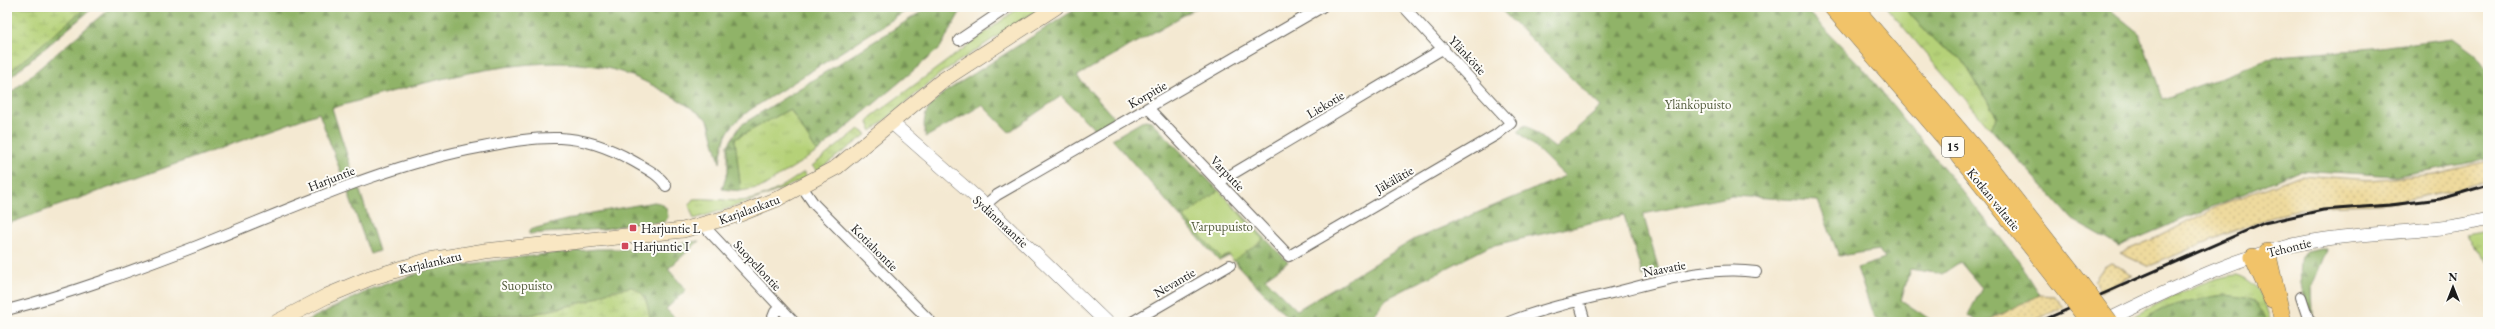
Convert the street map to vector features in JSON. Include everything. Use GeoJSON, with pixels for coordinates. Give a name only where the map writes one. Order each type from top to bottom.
{"type":"FeatureCollection","features":[{"type":"Feature","properties":{"kind":"highway","name":"Kotkan valtatie"},"geometry":{"type":"LineString","coordinates":[[1832,7],[2074,288],[2109,322]]}},
{"type":"Feature","properties":{"kind":"highway","name":"Kotkan valtatie"},"geometry":{"type":"LineString","coordinates":[[1854,7],[1975,149],[2074,288],[2089,322]]}},
{"type":"Feature","properties":{"kind":"highway"},"geometry":{"type":"LineString","coordinates":[[2260,255],[2282,322]]}},
{"type":"Feature","properties":{"kind":"main road","name":"Karjalankatu"},"geometry":{"type":"LineString","coordinates":[[276,322],[364,280],[430,260],[485,251],[654,234],[704,226],[740,214],[802,188],[847,160],[943,80],[1056,7]]}},
{"type":"Feature","properties":{"kind":"street"},"geometry":{"type":"LineString","coordinates":[[959,40],[1008,7]]}},
{"type":"Feature","properties":{"kind":"street","name":"Korpitie"},"geometry":{"type":"LineString","coordinates":[[985,205],[997,195],[1322,7]]}},
{"type":"Feature","properties":{"kind":"street","name":"Ylänkötie"},"geometry":{"type":"LineString","coordinates":[[1404,7],[1444,48],[1511,123]]}},
{"type":"Feature","properties":{"kind":"street","name":"Liekotie"},"geometry":{"type":"LineString","coordinates":[[1219,182],[1444,48]]}},
{"type":"Feature","properties":{"kind":"street","name":"Varputie"},"geometry":{"type":"LineString","coordinates":[[1148,108],[1290,256]]}},
{"type":"Feature","properties":{"kind":"street","name":"Jäkälätie"},"geometry":{"type":"LineString","coordinates":[[1290,256],[1496,135],[1511,123]]}},
{"type":"Feature","properties":{"kind":"street","name":"Sydänmaantie"},"geometry":{"type":"LineString","coordinates":[[892,124],[985,205],[1106,322]]}},
{"type":"Feature","properties":{"kind":"street","name":"Harjuntie"},"geometry":{"type":"LineString","coordinates":[[7,310],[86,287],[140,268],[351,183],[465,150],[525,140],[560,138],[576,140],[609,148],[623,155],[661,178],[666,186]]}},
{"type":"Feature","properties":{"kind":"street","name":"Kotiahontie"},"geometry":{"type":"LineString","coordinates":[[802,188],[814,204],[931,322]]}},
{"type":"Feature","properties":{"kind":"street","name":"Tehontie"},"geometry":{"type":"LineString","coordinates":[[2102,322],[2211,273],[2260,255],[2334,237],[2409,232],[2467,224],[2488,219]]}},
{"type":"Feature","properties":{"kind":"street","name":"Suopellontie"},"geometry":{"type":"LineString","coordinates":[[704,226],[779,308],[794,322]]}},
{"type":"Feature","properties":{"kind":"street","name":"Nevantie"},"geometry":{"type":"LineString","coordinates":[[1132,322],[1230,265]]}},
{"type":"Feature","properties":{"kind":"street","name":"Naavatie"},"geometry":{"type":"LineString","coordinates":[[1509,322],[1579,301],[1648,284],[1710,272],[1736,269],[1756,272]]}},
{"type":"Feature","properties":{"kind":"street"},"geometry":{"type":"LineString","coordinates":[[2301,297],[2308,318],[2312,322]]}},
{"type":"Feature","properties":{"kind":"street"},"geometry":{"type":"LineString","coordinates":[[1579,301],[1585,322]]}},
{"type":"Feature","properties":{"kind":"street"},"geometry":{"type":"LineString","coordinates":[[771,322],[775,312],[779,308]]}},
{"type":"Feature","properties":{"kind":"green space"},"geometry":{"type":"Polygon","coordinates":[[[7,7],[94,7],[7,80],[7,7]]]}},
{"type":"Feature","properties":{"kind":"green space"},"geometry":{"type":"Polygon","coordinates":[[[7,7],[86,7],[7,74],[7,7]]]}},
{"type":"Feature","properties":{"kind":"green space"},"geometry":{"type":"Polygon","coordinates":[[[111,7],[912,7],[742,116],[731,127],[725,138],[720,163],[708,120],[677,99],[644,81],[621,72],[588,65],[552,63],[515,66],[438,80],[332,108],[354,177],[344,181],[319,113],[7,224],[7,96],[111,7]]]}},
{"type":"Feature","properties":{"kind":"green space"},"geometry":{"type":"Polygon","coordinates":[[[929,7],[963,7],[940,48],[817,152],[790,109],[735,139],[741,191],[722,189],[728,171],[728,145],[741,125],[929,7]]]}},
{"type":"Feature","properties":{"kind":"green space"},"geometry":{"type":"Polygon","coordinates":[[[1020,7],[1042,7],[941,73],[872,131],[868,123],[871,117],[1020,7]]]}},
{"type":"Feature","properties":{"kind":"green space"},"geometry":{"type":"Polygon","coordinates":[[[1079,7],[1198,7],[1077,76],[1115,119],[1095,130],[1061,96],[1009,132],[982,105],[926,137],[924,129],[925,117],[934,101],[945,92],[1079,7]]]}},
{"type":"Feature","properties":{"kind":"green space","name":"Ylänköpuisto"},"geometry":{"type":"Polygon","coordinates":[[[1498,7],[1803,7],[1861,66],[2019,261],[2040,295],[1985,322],[1979,322],[1968,315],[1982,288],[1960,262],[1942,274],[1910,269],[1901,300],[1934,322],[1882,322],[1874,318],[1857,268],[1885,259],[1879,250],[1839,256],[1818,201],[1732,196],[1643,214],[1660,274],[1643,277],[1624,215],[1490,246],[1386,299],[1369,322],[1277,322],[1287,317],[1239,267],[1231,255],[1219,261],[1112,139],[1145,120],[1151,121],[1288,262],[1265,278],[1297,310],[1415,239],[1565,176],[1518,131],[1525,124],[1555,148],[1601,107],[1498,7]]]}},
{"type":"Feature","properties":{"kind":"green space"},"geometry":{"type":"Polygon","coordinates":[[[1886,7],[1904,7],[1934,41],[1962,59],[1997,117],[1990,128],[1886,7]]]}},
{"type":"Feature","properties":{"kind":"green space"},"geometry":{"type":"Polygon","coordinates":[[[1904,7],[2107,7],[2140,34],[2163,99],[2277,56],[2355,50],[2453,38],[2475,54],[2488,72],[2488,157],[2474,162],[2396,176],[2300,170],[2119,246],[2073,220],[1990,128],[1997,117],[1962,59],[1934,41],[1904,7]]]}},
{"type":"Feature","properties":{"kind":"green space"},"geometry":{"type":"Polygon","coordinates":[[[790,109],[817,152],[762,187],[741,191],[734,139],[790,109]]]}},
{"type":"Feature","properties":{"kind":"green space"},"geometry":{"type":"Polygon","coordinates":[[[859,129],[867,134],[817,171],[812,166],[859,129]]]}},
{"type":"Feature","properties":{"kind":"green space"},"geometry":{"type":"Polygon","coordinates":[[[804,172],[807,177],[780,190],[752,201],[694,219],[689,205],[693,199],[736,201],[764,196],[804,172]]]}},
{"type":"Feature","properties":{"kind":"green space"},"geometry":{"type":"Polygon","coordinates":[[[359,188],[379,251],[370,254],[348,193],[359,188]]]}},
{"type":"Feature","properties":{"kind":"green space","name":"Varpupuisto"},"geometry":{"type":"Polygon","coordinates":[[[1219,190],[1263,240],[1233,261],[1229,255],[1221,258],[1184,217],[1219,190]]]}},
{"type":"Feature","properties":{"kind":"green space"},"geometry":{"type":"Polygon","coordinates":[[[654,202],[660,203],[666,208],[668,217],[665,222],[630,224],[604,229],[529,234],[529,230],[592,213],[654,202]]]}},
{"type":"Feature","properties":{"kind":"green space"},"geometry":{"type":"Polygon","coordinates":[[[2488,230],[2488,263],[2466,234],[2488,230]]]}},
{"type":"Feature","properties":{"kind":"green space","name":"Suopuisto"},"geometry":{"type":"Polygon","coordinates":[[[699,241],[668,269],[686,290],[666,309],[676,319],[673,322],[651,322],[645,297],[611,291],[589,301],[530,315],[500,315],[449,322],[304,322],[374,288],[431,269],[547,254],[597,249],[631,249],[699,241]]]}},
{"type":"Feature","properties":{"kind":"green space"},"geometry":{"type":"Polygon","coordinates":[[[2327,249],[2312,286],[2313,315],[2303,294],[2300,271],[2302,255],[2307,252],[2327,249]]]}},
{"type":"Feature","properties":{"kind":"green space"},"geometry":{"type":"Polygon","coordinates":[[[2237,275],[2251,282],[2256,288],[2263,300],[2271,322],[2124,322],[2195,286],[2224,277],[2237,275]]]}},
{"type":"Feature","properties":{"kind":"green space"},"geometry":{"type":"Polygon","coordinates":[[[631,287],[637,289],[644,296],[651,322],[449,322],[500,315],[530,315],[589,301],[611,291],[631,287]]]}},
{"type":"Feature","properties":{"kind":"green space"},"geometry":{"type":"Polygon","coordinates":[[[2224,295],[2251,300],[2259,307],[2266,322],[2139,322],[2169,307],[2224,295]]]}},
{"type":"Feature","properties":{"kind":"sand"},"geometry":{"type":"Polygon","coordinates":[[[2488,161],[2488,180],[2439,194],[2388,203],[2333,206],[2300,210],[2262,220],[2152,265],[2145,265],[2120,253],[2154,239],[2225,203],[2301,175],[2370,180],[2435,174],[2488,161]]]}},
{"type":"Feature","properties":{"kind":"sand"},"geometry":{"type":"Polygon","coordinates":[[[2111,263],[2121,267],[2132,276],[2100,292],[2094,281],[2104,267],[2111,263]]]}},
{"type":"Feature","properties":{"kind":"sand"},"geometry":{"type":"Polygon","coordinates":[[[2040,295],[2054,296],[2064,307],[2031,322],[1985,322],[2040,295]]]}},
{"type":"Feature","properties":{"kind":"railway"},"geometry":{"type":"LineString","coordinates":[[2039,322],[2264,223],[2323,210],[2390,205],[2440,199],[2488,185]]}},
{"type":"Feature","properties":{"kind":"place","name":"Harjuntie L"},"geometry":{"type":"Point","coordinates":[633,228]}},
{"type":"Feature","properties":{"kind":"place","name":"Harjuntie I"},"geometry":{"type":"Point","coordinates":[625,246]}}]}
